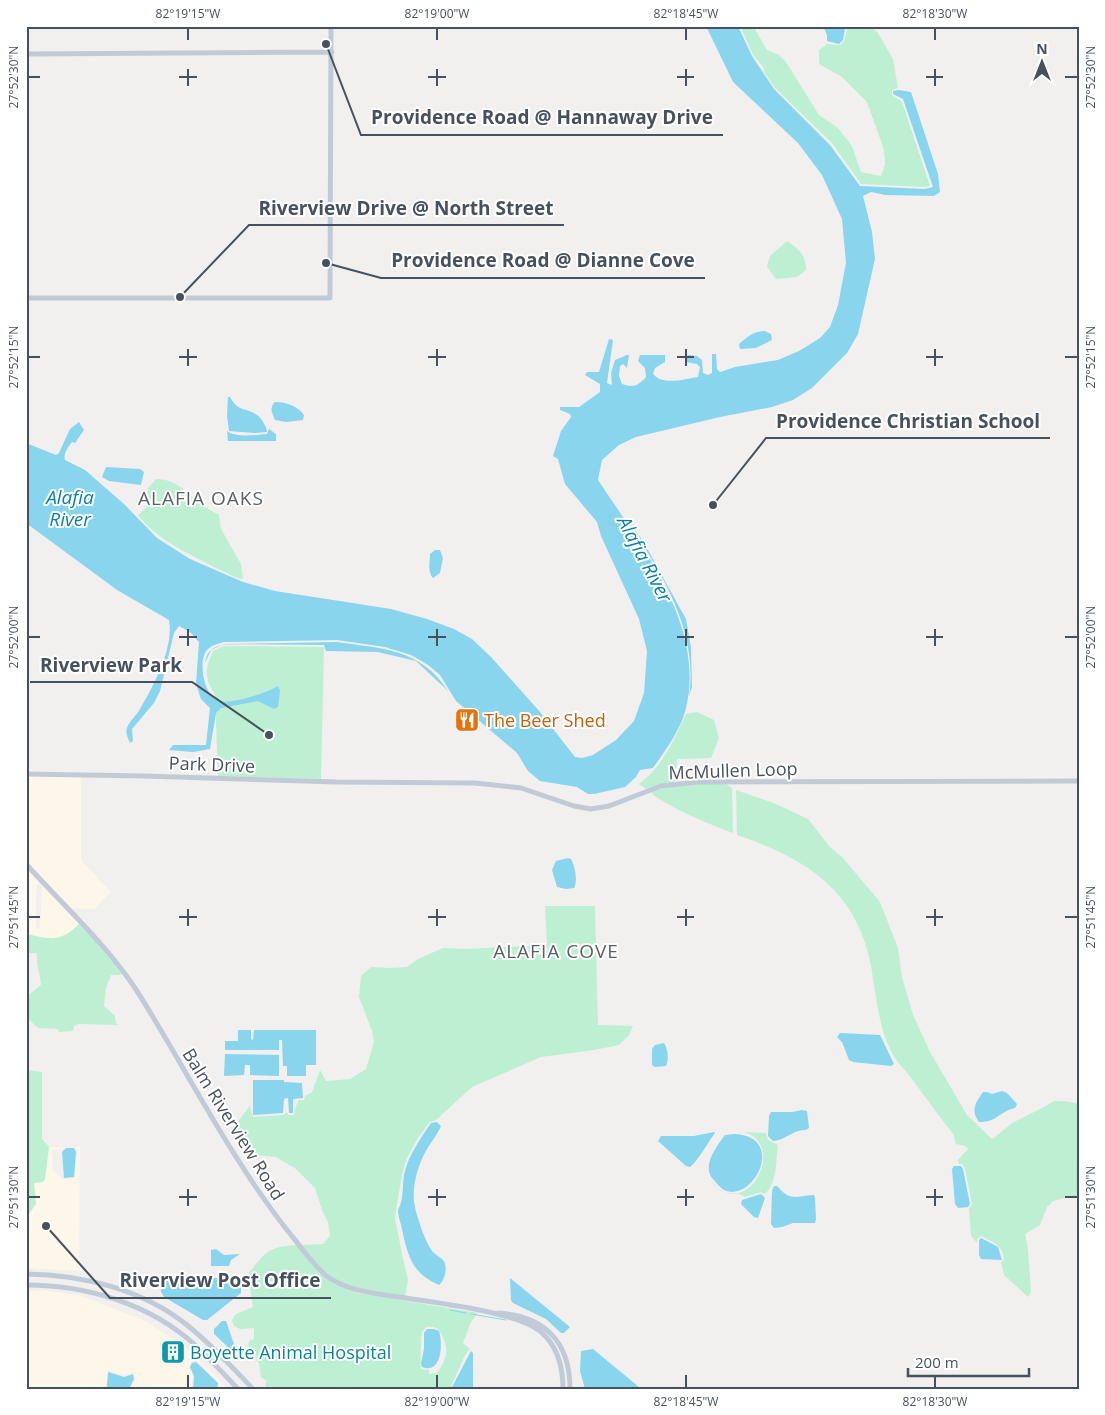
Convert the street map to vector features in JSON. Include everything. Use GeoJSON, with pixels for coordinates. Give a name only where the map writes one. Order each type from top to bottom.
{"type":"FeatureCollection","features":[{"type":"Feature","properties":{"kind":"street"},"geometry":{"type":"LineString","coordinates":[[26,298],[330,298],[331,26]]}},
{"type":"Feature","properties":{"kind":"street"},"geometry":{"type":"LineString","coordinates":[[26,54],[332,52]]}},
{"type":"Feature","properties":{"kind":"street","name":"Park Drive"},"geometry":{"type":"LineString","coordinates":[[26,774],[396,782]]}},
{"type":"Feature","properties":{"kind":"street","name":"McMullen Loop"},"geometry":{"type":"LineString","coordinates":[[396,782],[475,783],[521,788],[574,806],[591,809],[609,806],[661,786],[690,782],[1079,781]]}},
{"type":"Feature","properties":{"kind":"street","name":"Balm Riverview Road"},"geometry":{"type":"LineString","coordinates":[[26,864],[100,944],[127,977],[250,1179],[295,1240],[327,1277],[353,1289],[475,1310],[514,1319],[529,1325],[539,1331],[556,1352],[562,1372],[562,1389]]}},
{"type":"Feature","properties":{"kind":"street"},"geometry":{"type":"LineString","coordinates":[[26,1274],[48,1274],[84,1279],[123,1290],[147,1300],[187,1325],[253,1389]]}},
{"type":"Feature","properties":{"kind":"street"},"geometry":{"type":"LineString","coordinates":[[26,1285],[57,1286],[85,1290],[136,1307],[163,1321],[186,1338],[238,1389]]}},
{"type":"Feature","properties":{"kind":"street","name":"Balm Riverview Road"},"geometry":{"type":"LineString","coordinates":[[475,1310],[519,1315],[542,1327],[552,1335],[562,1349],[569,1370],[570,1389]]}},
{"type":"Feature","properties":{"kind":"shaded area"},"geometry":{"type":"Polygon","coordinates":[[[26,776],[81,777],[81,860],[111,892],[94,909],[70,908],[26,861],[26,776]]]}},
{"type":"Feature","properties":{"kind":"shaded area"},"geometry":{"type":"Polygon","coordinates":[[[26,868],[39,882],[36,895],[36,929],[40,928],[42,885],[79,924],[61,938],[51,939],[26,934],[26,868]]]}},
{"type":"Feature","properties":{"kind":"shaded area"},"geometry":{"type":"Polygon","coordinates":[[[49,1147],[65,1147],[52,1150],[53,1171],[63,1179],[75,1178],[78,1150],[75,1147],[80,1147],[79,1267],[83,1271],[26,1268],[26,1218],[32,1210],[36,1196],[34,1183],[45,1179],[49,1147]]]}},
{"type":"Feature","properties":{"kind":"shaded area"},"geometry":{"type":"Polygon","coordinates":[[[26,1291],[51,1291],[79,1295],[143,1320],[182,1344],[227,1389],[219,1389],[219,1382],[196,1360],[191,1362],[189,1367],[193,1377],[191,1389],[131,1389],[136,1379],[134,1372],[124,1375],[108,1370],[107,1389],[26,1389],[26,1291]]]}},
{"type":"Feature","properties":{"kind":"green space"},"geometry":{"type":"Polygon","coordinates":[[[753,26],[767,50],[779,55],[786,62],[819,115],[838,128],[852,146],[861,172],[881,176],[885,165],[884,150],[867,102],[842,77],[819,64],[819,50],[827,44],[840,45],[844,41],[847,29],[852,26],[871,26],[878,33],[893,59],[898,88],[892,90],[892,95],[902,102],[930,186],[861,184],[832,143],[775,88],[764,72],[764,68],[753,55],[741,28],[753,26]]]}},
{"type":"Feature","properties":{"kind":"green space"},"geometry":{"type":"Polygon","coordinates":[[[787,241],[801,253],[805,260],[806,270],[797,277],[776,279],[767,267],[769,259],[787,241]]]}},
{"type":"Feature","properties":{"kind":"green space"},"geometry":{"type":"Polygon","coordinates":[[[156,479],[177,485],[205,507],[219,515],[221,529],[241,564],[243,579],[218,569],[165,540],[138,515],[146,508],[148,488],[156,479]]]}},
{"type":"Feature","properties":{"kind":"green space"},"geometry":{"type":"Polygon","coordinates":[[[224,646],[324,647],[321,779],[218,776],[215,695],[207,678],[207,668],[213,651],[224,646]]]}},
{"type":"Feature","properties":{"kind":"green space"},"geometry":{"type":"Polygon","coordinates":[[[697,712],[714,720],[719,738],[711,758],[677,759],[675,782],[646,789],[639,784],[648,777],[661,761],[686,714],[697,712]]]}},
{"type":"Feature","properties":{"kind":"green space"},"geometry":{"type":"Polygon","coordinates":[[[726,784],[732,788],[733,833],[678,809],[650,792],[667,787],[726,784]]]}},
{"type":"Feature","properties":{"kind":"green space"},"geometry":{"type":"Polygon","coordinates":[[[736,790],[776,804],[808,819],[830,847],[842,857],[880,902],[898,948],[902,977],[913,1015],[930,1052],[967,1115],[992,1139],[1012,1123],[1054,1101],[1079,1104],[1079,1197],[1067,1197],[1053,1201],[1047,1207],[1040,1225],[1025,1234],[1031,1292],[1028,1297],[1004,1275],[1001,1262],[1004,1260],[999,1247],[981,1236],[977,1239],[977,1243],[971,1236],[969,1208],[972,1204],[965,1169],[962,1164],[959,1164],[958,1160],[968,1149],[965,1146],[956,1144],[953,1134],[891,1051],[880,1020],[871,966],[864,939],[854,917],[840,897],[806,867],[785,854],[737,835],[736,790]]]}},
{"type":"Feature","properties":{"kind":"green space"},"geometry":{"type":"Polygon","coordinates":[[[545,906],[595,906],[598,1025],[633,1026],[629,1035],[619,1045],[541,1057],[472,1087],[436,1120],[430,1122],[407,1158],[396,1210],[395,1218],[408,1280],[405,1296],[364,1290],[336,1280],[320,1268],[302,1245],[323,1244],[330,1236],[328,1222],[315,1188],[296,1169],[276,1157],[254,1155],[236,1135],[239,1120],[250,1106],[253,1117],[283,1115],[287,1112],[288,1115],[294,1115],[299,1100],[304,1100],[305,1096],[312,1092],[320,1070],[326,1081],[350,1079],[366,1069],[374,1042],[372,1031],[359,997],[361,976],[371,967],[407,967],[418,959],[443,948],[465,949],[547,945],[545,906]]]}},
{"type":"Feature","properties":{"kind":"green space"},"geometry":{"type":"Polygon","coordinates":[[[79,924],[99,945],[121,973],[121,975],[111,975],[106,988],[104,1006],[115,1016],[116,1023],[119,1025],[79,1024],[74,1026],[73,1031],[59,1032],[58,1029],[38,1028],[26,1017],[26,997],[41,985],[37,953],[26,953],[26,934],[48,938],[60,937],[79,924]]]}},
{"type":"Feature","properties":{"kind":"green space"},"geometry":{"type":"Polygon","coordinates":[[[26,1070],[42,1072],[42,1139],[49,1147],[45,1179],[43,1182],[34,1183],[36,1204],[26,1218],[26,1070]]]}},
{"type":"Feature","properties":{"kind":"green space"},"geometry":{"type":"Polygon","coordinates":[[[744,1132],[766,1133],[768,1140],[778,1145],[774,1179],[771,1185],[764,1194],[761,1192],[745,1197],[732,1193],[747,1189],[755,1181],[761,1170],[763,1159],[762,1147],[755,1138],[744,1132]]]}},
{"type":"Feature","properties":{"kind":"green space"},"geometry":{"type":"Polygon","coordinates":[[[296,1245],[334,1284],[358,1293],[478,1313],[471,1322],[463,1343],[470,1349],[465,1355],[450,1389],[272,1389],[271,1386],[267,1389],[265,1384],[267,1381],[261,1377],[259,1363],[248,1350],[249,1341],[254,1339],[254,1328],[240,1329],[234,1326],[232,1320],[236,1314],[253,1307],[248,1274],[259,1260],[273,1249],[296,1245]],[[426,1327],[422,1332],[421,1369],[429,1370],[429,1374],[437,1373],[445,1359],[446,1345],[438,1329],[426,1327]]]}},
{"type":"Feature","properties":{"kind":"water","name":"Alafia River"},"geometry":{"type":"Polygon","coordinates":[[[706,26],[738,26],[752,56],[774,89],[830,145],[860,186],[925,189],[933,187],[903,99],[893,94],[893,91],[899,90],[911,92],[938,174],[940,192],[934,196],[885,195],[871,192],[863,196],[872,232],[875,259],[858,334],[847,353],[812,388],[793,400],[772,407],[636,437],[619,445],[602,460],[598,480],[633,532],[666,589],[679,619],[687,649],[690,681],[685,712],[667,748],[653,768],[640,770],[636,777],[625,787],[594,794],[588,794],[577,787],[540,781],[528,771],[517,753],[456,701],[440,675],[428,665],[411,655],[385,647],[337,640],[224,642],[211,647],[203,658],[203,672],[206,687],[214,698],[225,702],[232,701],[258,695],[278,686],[280,691],[278,707],[274,709],[258,701],[221,708],[216,713],[210,749],[193,752],[169,750],[173,745],[206,745],[210,708],[201,699],[196,684],[199,642],[190,632],[179,626],[174,633],[160,691],[154,703],[132,729],[133,741],[130,743],[127,734],[129,723],[139,711],[157,678],[166,654],[170,631],[169,620],[117,590],[26,523],[26,443],[56,455],[59,453],[70,429],[79,422],[84,430],[75,443],[72,442],[68,448],[65,460],[85,470],[124,504],[157,538],[190,559],[243,582],[275,591],[391,609],[454,629],[472,639],[491,657],[540,712],[575,757],[582,758],[593,755],[616,740],[634,721],[644,693],[647,651],[639,619],[601,536],[597,522],[565,484],[558,459],[553,456],[561,431],[571,417],[570,414],[560,410],[560,407],[579,407],[600,392],[600,384],[585,375],[587,372],[599,372],[609,339],[613,340],[607,383],[612,385],[611,373],[615,360],[627,355],[629,355],[627,368],[623,364],[620,366],[619,376],[622,384],[632,386],[638,384],[646,377],[645,368],[638,361],[640,355],[665,355],[665,362],[655,368],[653,374],[662,380],[674,381],[698,377],[700,367],[697,364],[686,362],[685,358],[688,355],[697,356],[702,360],[703,373],[708,375],[712,373],[712,354],[716,354],[717,369],[720,372],[735,367],[778,360],[799,351],[820,338],[830,327],[838,305],[846,263],[842,219],[822,175],[798,143],[733,82],[706,26]]]}},
{"type":"Feature","properties":{"kind":"water"},"geometry":{"type":"Polygon","coordinates":[[[823,26],[849,26],[845,29],[843,40],[839,44],[827,41],[827,35],[823,26]]]}},
{"type":"Feature","properties":{"kind":"water"},"geometry":{"type":"Polygon","coordinates":[[[765,331],[771,334],[772,340],[756,348],[740,349],[739,344],[748,337],[754,333],[765,331]]]}},
{"type":"Feature","properties":{"kind":"water"},"geometry":{"type":"Polygon","coordinates":[[[228,397],[240,408],[259,416],[267,432],[229,431],[227,415],[228,397]]]}},
{"type":"Feature","properties":{"kind":"water"},"geometry":{"type":"Polygon","coordinates":[[[275,402],[295,407],[304,415],[303,420],[286,422],[275,420],[272,408],[275,402]]]}},
{"type":"Feature","properties":{"kind":"water"},"geometry":{"type":"Polygon","coordinates":[[[269,429],[276,434],[276,441],[228,441],[227,431],[236,435],[252,435],[267,434],[269,429]]]}},
{"type":"Feature","properties":{"kind":"water"},"geometry":{"type":"Polygon","coordinates":[[[106,467],[140,469],[144,472],[141,485],[109,481],[102,477],[106,467]]]}},
{"type":"Feature","properties":{"kind":"water"},"geometry":{"type":"Polygon","coordinates":[[[627,520],[643,541],[686,619],[691,648],[692,687],[689,696],[691,672],[683,625],[664,581],[627,520]]]}},
{"type":"Feature","properties":{"kind":"water"},"geometry":{"type":"Polygon","coordinates":[[[435,550],[440,550],[443,558],[440,573],[433,578],[429,569],[430,554],[435,550]]]}},
{"type":"Feature","properties":{"kind":"water"},"geometry":{"type":"Polygon","coordinates":[[[337,642],[385,649],[413,658],[425,666],[448,691],[416,661],[378,652],[326,651],[324,645],[225,644],[337,642]]]}},
{"type":"Feature","properties":{"kind":"water"},"geometry":{"type":"Polygon","coordinates":[[[571,859],[574,866],[576,882],[574,888],[566,889],[557,887],[552,870],[556,861],[571,859]]]}},
{"type":"Feature","properties":{"kind":"water"},"geometry":{"type":"Polygon","coordinates":[[[238,1030],[251,1030],[251,1039],[253,1040],[254,1030],[316,1030],[316,1065],[306,1065],[306,1076],[287,1076],[287,1066],[283,1066],[282,1040],[279,1040],[279,1050],[225,1050],[225,1041],[238,1041],[238,1030]]]}},
{"type":"Feature","properties":{"kind":"water"},"geometry":{"type":"Polygon","coordinates":[[[840,1033],[880,1035],[894,1064],[891,1066],[849,1060],[842,1042],[837,1037],[840,1033]]]}},
{"type":"Feature","properties":{"kind":"water"},"geometry":{"type":"Polygon","coordinates":[[[664,1043],[668,1058],[667,1064],[666,1066],[655,1067],[652,1065],[652,1049],[655,1045],[664,1043]]]}},
{"type":"Feature","properties":{"kind":"water"},"geometry":{"type":"Polygon","coordinates":[[[225,1054],[279,1055],[279,1076],[250,1075],[250,1065],[245,1065],[244,1075],[224,1076],[225,1054]]]}},
{"type":"Feature","properties":{"kind":"water"},"geometry":{"type":"Polygon","coordinates":[[[253,1080],[284,1080],[284,1082],[302,1083],[303,1098],[293,1099],[293,1113],[289,1113],[288,1098],[284,1099],[283,1113],[253,1115],[253,1080]]]}},
{"type":"Feature","properties":{"kind":"water"},"geometry":{"type":"Polygon","coordinates":[[[1002,1091],[1007,1093],[1017,1104],[1015,1108],[994,1119],[979,1122],[974,1110],[983,1092],[992,1094],[1002,1091]]]}},
{"type":"Feature","properties":{"kind":"water"},"geometry":{"type":"Polygon","coordinates":[[[807,1111],[809,1128],[773,1141],[768,1136],[771,1112],[807,1111]]]}},
{"type":"Feature","properties":{"kind":"water"},"geometry":{"type":"Polygon","coordinates":[[[437,1122],[441,1126],[420,1163],[416,1178],[414,1201],[424,1236],[432,1251],[445,1264],[445,1276],[439,1285],[423,1275],[409,1256],[398,1210],[408,1161],[431,1123],[437,1122]]]}},
{"type":"Feature","properties":{"kind":"water"},"geometry":{"type":"Polygon","coordinates":[[[714,1132],[700,1156],[690,1167],[686,1166],[658,1141],[661,1136],[694,1136],[714,1132]]]}},
{"type":"Feature","properties":{"kind":"water"},"geometry":{"type":"Polygon","coordinates":[[[734,1134],[750,1138],[759,1146],[762,1156],[760,1168],[754,1179],[745,1187],[735,1192],[721,1188],[710,1174],[709,1168],[709,1162],[725,1135],[734,1134]]]}},
{"type":"Feature","properties":{"kind":"water"},"geometry":{"type":"Polygon","coordinates":[[[66,1148],[74,1148],[76,1152],[74,1177],[64,1178],[62,1152],[66,1148]]]}},
{"type":"Feature","properties":{"kind":"water"},"geometry":{"type":"Polygon","coordinates":[[[954,1166],[961,1166],[963,1169],[970,1204],[968,1207],[958,1208],[955,1204],[952,1169],[954,1166]]]}},
{"type":"Feature","properties":{"kind":"water"},"geometry":{"type":"Polygon","coordinates":[[[774,1186],[794,1197],[814,1195],[815,1223],[793,1223],[774,1228],[771,1224],[772,1191],[774,1186]]]}},
{"type":"Feature","properties":{"kind":"water"},"geometry":{"type":"Polygon","coordinates":[[[761,1194],[765,1198],[758,1218],[754,1217],[741,1204],[742,1200],[761,1194]]]}},
{"type":"Feature","properties":{"kind":"water"},"geometry":{"type":"Polygon","coordinates":[[[981,1238],[998,1247],[1002,1260],[981,1259],[979,1255],[979,1240],[981,1238]]]}},
{"type":"Feature","properties":{"kind":"water"},"geometry":{"type":"Polygon","coordinates":[[[216,1249],[224,1255],[240,1254],[231,1260],[229,1266],[211,1266],[211,1250],[216,1249]]]}},
{"type":"Feature","properties":{"kind":"water"},"geometry":{"type":"Polygon","coordinates":[[[177,1278],[236,1278],[241,1283],[241,1293],[207,1320],[203,1320],[164,1297],[161,1292],[161,1286],[165,1281],[177,1278]]]}},
{"type":"Feature","properties":{"kind":"water"},"geometry":{"type":"Polygon","coordinates":[[[510,1278],[570,1327],[564,1333],[561,1333],[546,1319],[513,1303],[511,1300],[510,1278]]]}},
{"type":"Feature","properties":{"kind":"water"},"geometry":{"type":"Polygon","coordinates":[[[222,1321],[226,1321],[234,1344],[234,1347],[230,1349],[214,1334],[214,1329],[222,1321]]]}},
{"type":"Feature","properties":{"kind":"water"},"geometry":{"type":"Polygon","coordinates":[[[427,1329],[439,1331],[441,1343],[437,1362],[429,1368],[422,1367],[421,1363],[424,1349],[424,1333],[427,1329]]]}},
{"type":"Feature","properties":{"kind":"water"},"geometry":{"type":"Polygon","coordinates":[[[593,1349],[639,1387],[639,1389],[585,1389],[580,1371],[581,1351],[593,1349]]]}},
{"type":"Feature","properties":{"kind":"water"},"geometry":{"type":"Polygon","coordinates":[[[471,1351],[473,1353],[473,1389],[451,1389],[471,1351]]]}},
{"type":"Feature","properties":{"kind":"water"},"geometry":{"type":"Polygon","coordinates":[[[196,1362],[218,1383],[217,1389],[193,1389],[194,1376],[190,1367],[192,1363],[196,1362]]]}},
{"type":"Feature","properties":{"kind":"water"},"geometry":{"type":"Polygon","coordinates":[[[108,1372],[124,1377],[133,1374],[134,1379],[129,1389],[109,1389],[107,1386],[108,1372]]]}},
{"type":"Feature","properties":{"kind":"waterway"},"geometry":{"type":"LineString","coordinates":[[450,1310],[466,1313]]}},
{"type":"Feature","properties":{"kind":"waterway"},"geometry":{"type":"LineString","coordinates":[[471,1314],[506,1320]]}},
{"type":"Feature","properties":{"kind":"place","name":"Providence Road @ Hannaway Drive"},"geometry":{"type":"Point","coordinates":[326,44]}},
{"type":"Feature","properties":{"kind":"place","name":"Providence Road @ Dianne Cove"},"geometry":{"type":"Point","coordinates":[326,263]}},
{"type":"Feature","properties":{"kind":"place","name":"Riverview Drive @ North Street"},"geometry":{"type":"Point","coordinates":[180,297]}},
{"type":"Feature","properties":{"kind":"place","name":"Providence Christian School"},"geometry":{"type":"Point","coordinates":[713,505]}},
{"type":"Feature","properties":{"kind":"place","name":"The Beer Shed"},"geometry":{"type":"Point","coordinates":[467,720]}},
{"type":"Feature","properties":{"kind":"place","name":"Riverview Park"},"geometry":{"type":"Point","coordinates":[269,735]}},
{"type":"Feature","properties":{"kind":"place","name":"Riverview Post Office"},"geometry":{"type":"Point","coordinates":[46,1226]}},
{"type":"Feature","properties":{"kind":"place","name":"Boyette Animal Hospital"},"geometry":{"type":"Point","coordinates":[173,1352]}},
{"type":"Feature","properties":{"kind":"district","name":"ALAFIA OAKS"},"geometry":{"type":"Point","coordinates":[201,498]}},
{"type":"Feature","properties":{"kind":"district","name":"ALAFIA COVE"},"geometry":{"type":"Point","coordinates":[556,951]}}]}
